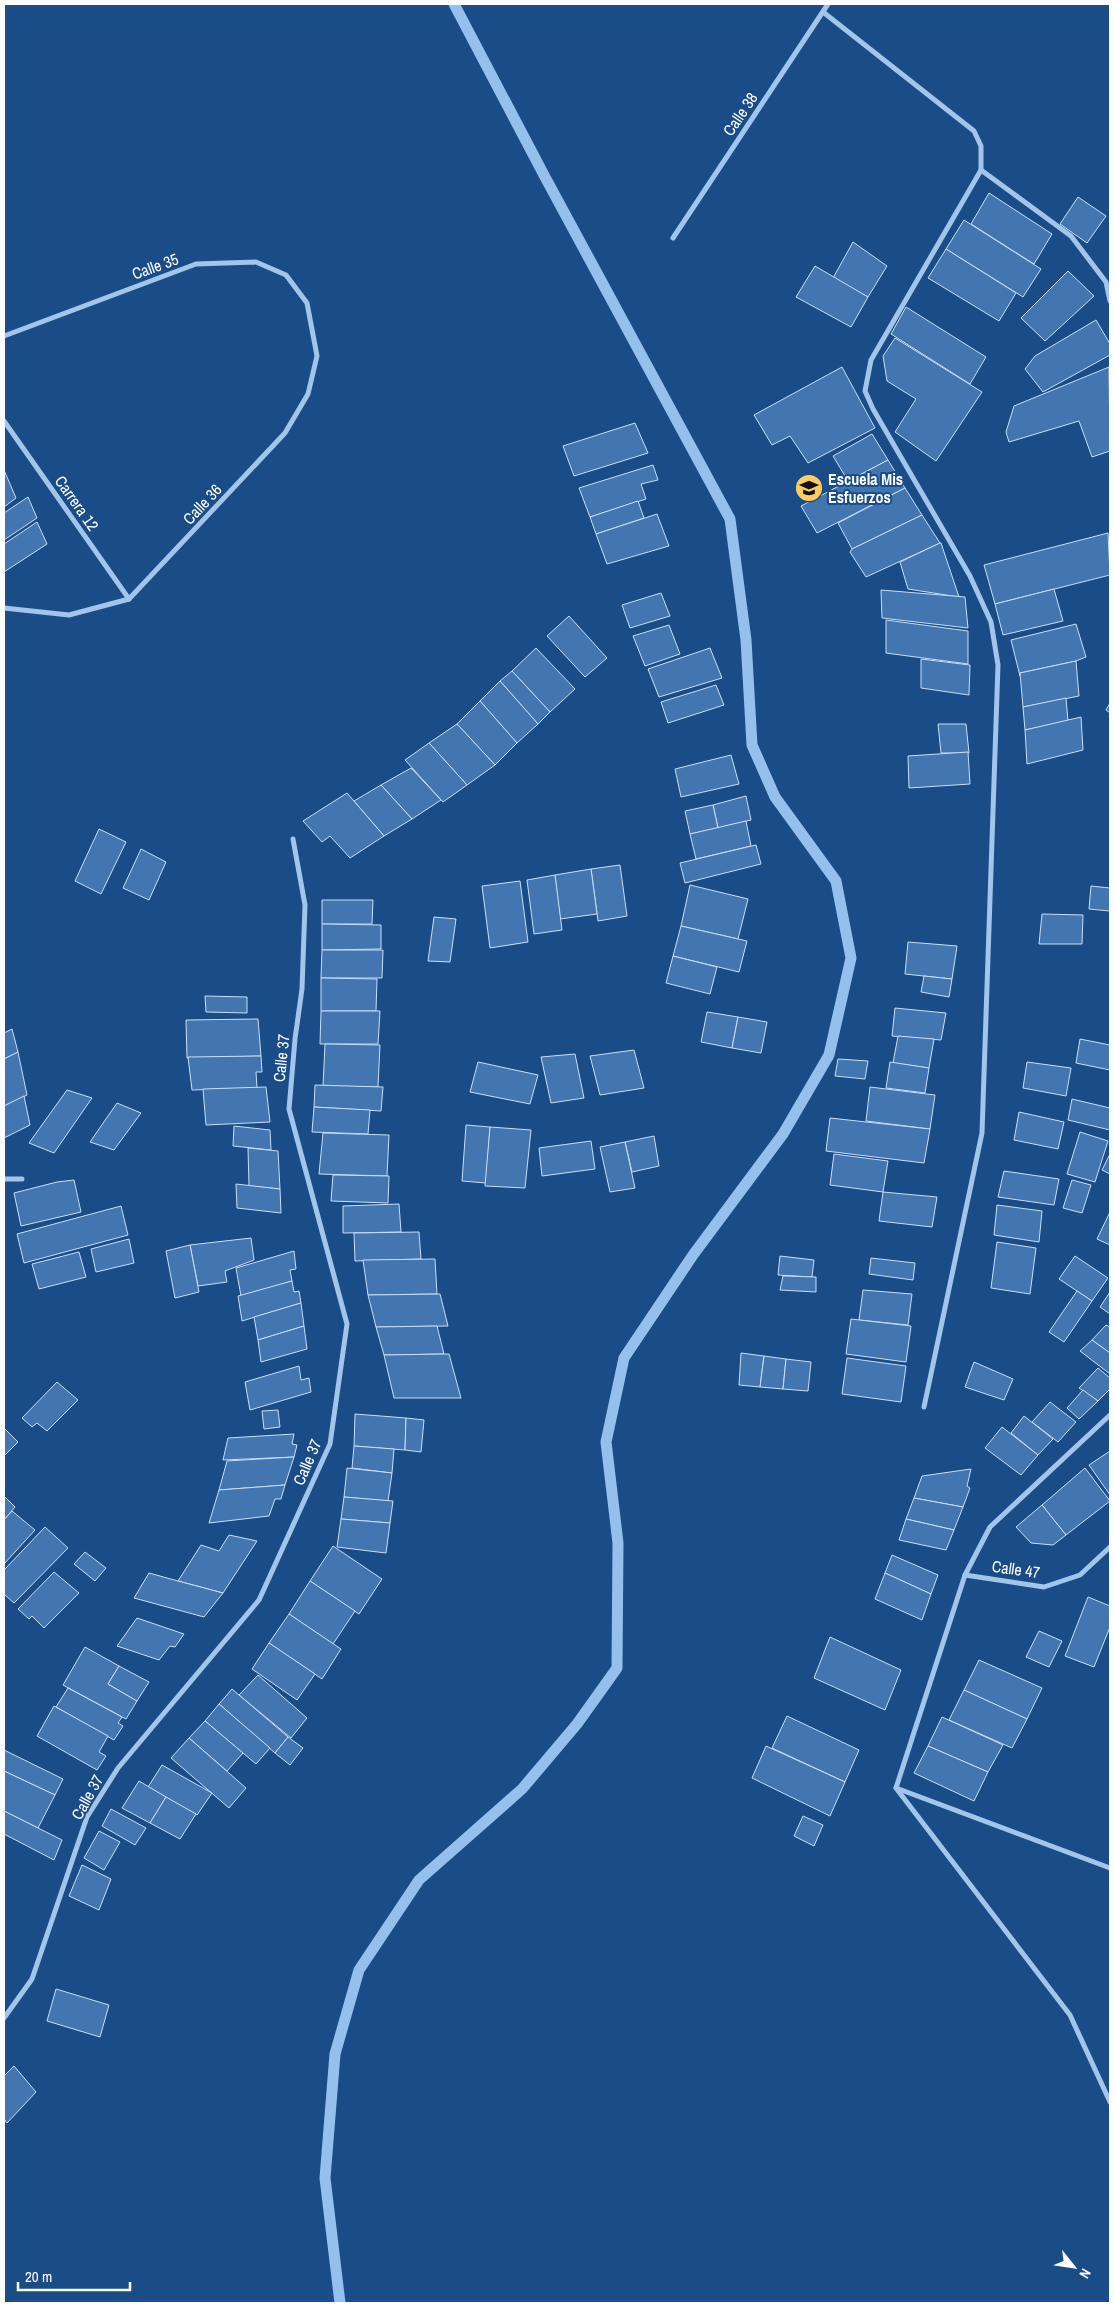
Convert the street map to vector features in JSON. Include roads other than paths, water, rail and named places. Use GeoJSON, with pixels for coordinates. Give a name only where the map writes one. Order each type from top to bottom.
{"type":"FeatureCollection","features":[{"type":"Feature","properties":{"kind":"street","name":"Calle 38"},"geometry":{"type":"LineString","coordinates":[[673,238],[828,4]]}},
{"type":"Feature","properties":{"kind":"street"},"geometry":{"type":"LineString","coordinates":[[823,12],[974,130],[981,146],[981,170],[871,360],[865,391],[873,409],[970,576],[991,622],[998,665],[982,1133],[924,1407]]}},
{"type":"Feature","properties":{"kind":"street"},"geometry":{"type":"LineString","coordinates":[[981,170],[1071,236],[1106,282],[1110,301]]}},
{"type":"Feature","properties":{"kind":"street","name":"Calle 35"},"geometry":{"type":"LineString","coordinates":[[4,336],[196,264],[256,262],[286,275],[307,304]]}},
{"type":"Feature","properties":{"kind":"street","name":"Calle 36"},"geometry":{"type":"LineString","coordinates":[[130,599],[290,425],[308,394],[318,356],[307,304]]}},
{"type":"Feature","properties":{"kind":"street","name":"Carrera 12"},"geometry":{"type":"LineString","coordinates":[[4,421],[130,599]]}},
{"type":"Feature","properties":{"kind":"street"},"geometry":{"type":"LineString","coordinates":[[4,608],[69,615],[130,599]]}},
{"type":"Feature","properties":{"kind":"street","name":"Calle 37"},"geometry":{"type":"LineString","coordinates":[[4,2018],[32,1980],[87,1817],[118,1768],[259,1600],[330,1444],[347,1324],[289,1109],[295,1039],[302,989],[305,905],[293,838]]}},
{"type":"Feature","properties":{"kind":"street"},"geometry":{"type":"LineString","coordinates":[[4,1179],[22,1179]]}},
{"type":"Feature","properties":{"kind":"street"},"geometry":{"type":"LineString","coordinates":[[896,1788],[965,1575],[990,1527],[1110,1415]]}},
{"type":"Feature","properties":{"kind":"street","name":"Calle 47"},"geometry":{"type":"LineString","coordinates":[[965,1575],[1044,1587],[1080,1575],[1110,1547]]}},
{"type":"Feature","properties":{"kind":"street"},"geometry":{"type":"LineString","coordinates":[[896,1788],[1110,1868]]}},
{"type":"Feature","properties":{"kind":"street"},"geometry":{"type":"LineString","coordinates":[[896,1788],[1070,2015],[1110,2102]]}},
{"type":"Feature","properties":{"kind":"waterway"},"geometry":{"type":"LineString","coordinates":[[340,2303],[325,2178],[335,2054],[359,1970],[419,1880],[522,1789],[577,1724],[617,1668],[618,1543],[606,1442],[624,1358],[693,1255],[783,1134],[829,1055],[851,958],[836,881],[775,797],[752,745],[746,640],[730,519],[545,177],[454,4]]}},
{"type":"Feature","properties":{"kind":"place","name":"Escuela Mis Esfuerzos"},"geometry":{"type":"Point","coordinates":[809,488]}}]}
